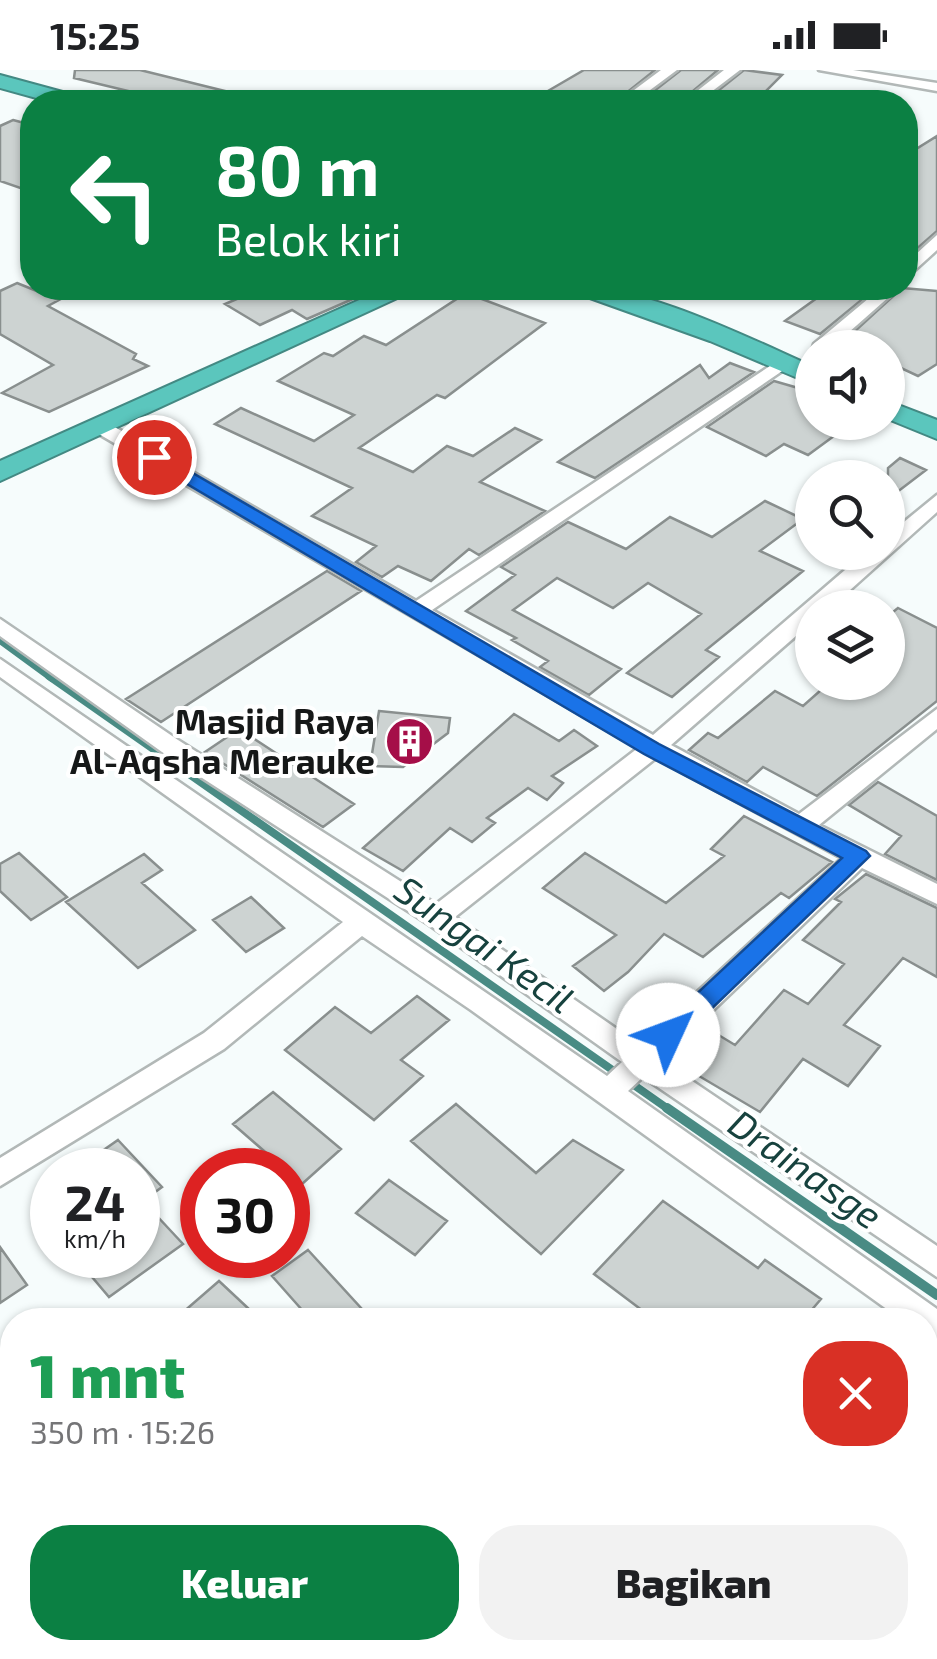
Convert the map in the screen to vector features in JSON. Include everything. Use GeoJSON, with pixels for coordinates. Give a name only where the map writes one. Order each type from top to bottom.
{"type":"FeatureCollection","features":[{"type":"Feature","properties":{"kind":"highway"},"geometry":{"type":"LineString","coordinates":[[0,82],[26,90]]}},
{"type":"Feature","properties":{"kind":"highway"},"geometry":{"type":"LineString","coordinates":[[0,472],[379,300]]}},
{"type":"Feature","properties":{"kind":"highway"},"geometry":{"type":"LineString","coordinates":[[619,300],[795,356]]}},
{"type":"Feature","properties":{"kind":"highway"},"geometry":{"type":"LineString","coordinates":[[661,300],[795,355]]}},
{"type":"Feature","properties":{"kind":"highway"},"geometry":{"type":"LineString","coordinates":[[905,399],[937,413]]}},
{"type":"Feature","properties":{"kind":"highway"},"geometry":{"type":"LineString","coordinates":[[905,416],[937,430]]}},
{"type":"Feature","properties":{"kind":"street"},"geometry":{"type":"LineString","coordinates":[[642,90],[670,70]]}},
{"type":"Feature","properties":{"kind":"street"},"geometry":{"type":"LineString","coordinates":[[706,90],[733,70]]}},
{"type":"Feature","properties":{"kind":"street"},"geometry":{"type":"LineString","coordinates":[[826,70],[937,87]]}},
{"type":"Feature","properties":{"kind":"street"},"geometry":{"type":"LineString","coordinates":[[918,260],[937,240]]}},
{"type":"Feature","properties":{"kind":"street"},"geometry":{"type":"LineString","coordinates":[[843,330],[877,300]]}},
{"type":"Feature","properties":{"kind":"street"},"geometry":{"type":"LineString","coordinates":[[416,611],[795,368]]}},
{"type":"Feature","properties":{"kind":"street"},"geometry":{"type":"LineString","coordinates":[[99,426],[652,749],[937,895]]}},
{"type":"Feature","properties":{"kind":"street"},"geometry":{"type":"LineString","coordinates":[[905,530],[937,501]]}},
{"type":"Feature","properties":{"kind":"street"},"geometry":{"type":"LineString","coordinates":[[837,590],[859,570]]}},
{"type":"Feature","properties":{"kind":"street"},"geometry":{"type":"LineString","coordinates":[[0,626],[170,746],[437,917],[624,1077],[914,1308]]}},
{"type":"Feature","properties":{"kind":"street"},"geometry":{"type":"LineString","coordinates":[[437,917],[652,749],[795,626]]}},
{"type":"Feature","properties":{"kind":"street"},"geometry":{"type":"LineString","coordinates":[[0,666],[361,922],[481,1002],[624,1077],[937,1263]]}},
{"type":"Feature","properties":{"kind":"street"},"geometry":{"type":"LineString","coordinates":[[802,826],[937,717]]}},
{"type":"Feature","properties":{"kind":"street"},"geometry":{"type":"LineString","coordinates":[[624,1077],[858,856]]}},
{"type":"Feature","properties":{"kind":"street"},"geometry":{"type":"LineString","coordinates":[[0,1173],[214,1041],[361,922]]}},
{"type":"Feature","properties":{"kind":"building"},"geometry":{"type":"Polygon","coordinates":[[[75,70],[140,70],[221,90],[124,90],[74,78],[75,70]]]}},
{"type":"Feature","properties":{"kind":"building"},"geometry":{"type":"Polygon","coordinates":[[[584,70],[655,70],[630,90],[550,90],[584,70]]]}},
{"type":"Feature","properties":{"kind":"building"},"geometry":{"type":"Polygon","coordinates":[[[681,70],[718,70],[694,90],[655,90],[681,70]]]}},
{"type":"Feature","properties":{"kind":"building"},"geometry":{"type":"Polygon","coordinates":[[[744,70],[782,75],[767,90],[719,90],[744,70]]]}},
{"type":"Feature","properties":{"kind":"building"},"geometry":{"type":"Polygon","coordinates":[[[13,120],[20,122],[20,188],[0,181],[0,126],[13,120]]]}},
{"type":"Feature","properties":{"kind":"building"},"geometry":{"type":"Polygon","coordinates":[[[937,136],[937,231],[918,248],[918,148],[937,136]]]}},
{"type":"Feature","properties":{"kind":"building"},"geometry":{"type":"Polygon","coordinates":[[[17,283],[20,300],[59,300],[48,306],[136,354],[133,359],[148,366],[49,412],[2,393],[53,365],[0,334],[0,291],[17,283]]]}},
{"type":"Feature","properties":{"kind":"building"},"geometry":{"type":"Polygon","coordinates":[[[918,289],[937,291],[937,364],[918,376],[905,370],[905,330],[856,330],[889,300],[918,300],[918,289]]]}},
{"type":"Feature","properties":{"kind":"building"},"geometry":{"type":"Polygon","coordinates":[[[234,300],[351,300],[307,319],[292,310],[260,325],[225,304],[234,300]]]}},
{"type":"Feature","properties":{"kind":"building"},"geometry":{"type":"Polygon","coordinates":[[[455,300],[484,300],[545,323],[445,398],[437,395],[359,448],[413,472],[447,446],[473,456],[515,428],[541,440],[480,482],[545,511],[479,555],[469,549],[431,581],[398,566],[382,577],[356,562],[376,546],[312,516],[352,488],[215,424],[241,408],[314,441],[354,415],[278,381],[324,353],[333,356],[364,336],[386,345],[455,300]]]}},
{"type":"Feature","properties":{"kind":"building"},"geometry":{"type":"Polygon","coordinates":[[[814,300],[861,300],[825,330],[809,330],[785,321],[814,300]]]}},
{"type":"Feature","properties":{"kind":"building"},"geometry":{"type":"Polygon","coordinates":[[[730,363],[754,372],[595,478],[558,462],[700,365],[709,378],[730,363]]]}},
{"type":"Feature","properties":{"kind":"building"},"geometry":{"type":"Polygon","coordinates":[[[774,381],[795,387],[795,440],[828,440],[808,455],[784,444],[766,456],[707,427],[774,381]]]}},
{"type":"Feature","properties":{"kind":"building"},"geometry":{"type":"Polygon","coordinates":[[[905,460],[926,470],[905,486],[905,460]]]}},
{"type":"Feature","properties":{"kind":"building"},"geometry":{"type":"Polygon","coordinates":[[[765,501],[795,515],[795,525],[760,551],[803,571],[706,650],[719,657],[672,697],[627,673],[701,614],[648,583],[613,608],[557,578],[513,610],[621,669],[589,695],[540,667],[548,661],[512,640],[516,638],[466,611],[515,575],[501,567],[568,522],[626,549],[670,517],[712,537],[765,501]]]}},
{"type":"Feature","properties":{"kind":"building"},"geometry":{"type":"Polygon","coordinates":[[[327,571],[361,591],[161,722],[126,699],[327,571]]]}},
{"type":"Feature","properties":{"kind":"building"},"geometry":{"type":"Polygon","coordinates":[[[905,612],[937,628],[937,701],[817,796],[763,767],[747,782],[689,750],[708,733],[718,738],[775,691],[803,706],[810,700],[905,700],[905,612]]]}},
{"type":"Feature","properties":{"kind":"building","name":"Masjid Raya Al-Aqsha Merauke"},"geometry":{"type":"Polygon","coordinates":[[[379,711],[450,718],[448,733],[403,767],[370,766],[379,711]]]}},
{"type":"Feature","properties":{"kind":"building"},"geometry":{"type":"Polygon","coordinates":[[[514,714],[559,741],[574,730],[597,746],[552,776],[563,783],[547,800],[528,788],[487,818],[495,823],[472,842],[450,828],[403,871],[363,848],[514,714]]]}},
{"type":"Feature","properties":{"kind":"building"},"geometry":{"type":"Polygon","coordinates":[[[239,729],[354,804],[323,827],[205,752],[239,729]]]}},
{"type":"Feature","properties":{"kind":"building"},"geometry":{"type":"Polygon","coordinates":[[[878,782],[937,816],[937,880],[885,854],[901,836],[849,805],[878,782]]]}},
{"type":"Feature","properties":{"kind":"building"},"geometry":{"type":"Polygon","coordinates":[[[744,816],[832,862],[789,898],[781,893],[703,957],[664,934],[604,991],[573,966],[616,935],[543,888],[585,853],[666,903],[724,856],[711,849],[744,816]]]}},
{"type":"Feature","properties":{"kind":"building"},"geometry":{"type":"Polygon","coordinates":[[[19,853],[67,897],[31,920],[0,891],[0,864],[19,853]]]}},
{"type":"Feature","properties":{"kind":"building"},"geometry":{"type":"Polygon","coordinates":[[[144,854],[162,870],[142,883],[195,930],[138,968],[66,902],[144,854]]]}},
{"type":"Feature","properties":{"kind":"building"},"geometry":{"type":"Polygon","coordinates":[[[866,874],[937,908],[937,977],[903,958],[844,1025],[880,1046],[848,1086],[803,1059],[760,1112],[677,1063],[707,1028],[735,1045],[784,990],[808,1004],[844,964],[803,940],[841,902],[835,899],[866,874]]]}},
{"type":"Feature","properties":{"kind":"building"},"geometry":{"type":"Polygon","coordinates":[[[251,897],[284,928],[246,952],[213,920],[251,897]]]}},
{"type":"Feature","properties":{"kind":"building"},"geometry":{"type":"Polygon","coordinates":[[[417,996],[449,1020],[401,1060],[423,1076],[374,1120],[285,1050],[335,1007],[371,1033],[417,996]]]}},
{"type":"Feature","properties":{"kind":"building"},"geometry":{"type":"Polygon","coordinates":[[[273,1092],[341,1149],[310,1177],[310,1148],[261,1148],[233,1124],[273,1092]]]}},
{"type":"Feature","properties":{"kind":"building"},"geometry":{"type":"Polygon","coordinates":[[[456,1104],[536,1173],[573,1140],[623,1170],[541,1254],[411,1141],[456,1104]]]}},
{"type":"Feature","properties":{"kind":"building"},"geometry":{"type":"Polygon","coordinates":[[[118,1140],[125,1148],[107,1148],[118,1140]]]}},
{"type":"Feature","properties":{"kind":"building"},"geometry":{"type":"Polygon","coordinates":[[[389,1180],[447,1221],[415,1255],[356,1213],[389,1180]]]}},
{"type":"Feature","properties":{"kind":"building"},"geometry":{"type":"Polygon","coordinates":[[[663,1201],[758,1268],[765,1260],[821,1299],[813,1308],[639,1308],[594,1274],[663,1201]]]}},
{"type":"Feature","properties":{"kind":"building"},"geometry":{"type":"Polygon","coordinates":[[[160,1219],[180,1241],[180,1246],[160,1260],[160,1219]]]}},
{"type":"Feature","properties":{"kind":"building"},"geometry":{"type":"Polygon","coordinates":[[[0,1247],[27,1285],[0,1303],[0,1247]]]}},
{"type":"Feature","properties":{"kind":"building"},"geometry":{"type":"Polygon","coordinates":[[[310,1252],[361,1308],[300,1308],[274,1278],[310,1278],[310,1252]]]}},
{"type":"Feature","properties":{"kind":"building"},"geometry":{"type":"Polygon","coordinates":[[[93,1278],[136,1278],[109,1297],[93,1278]]]}},
{"type":"Feature","properties":{"kind":"building"},"geometry":{"type":"Polygon","coordinates":[[[219,1281],[248,1308],[188,1308],[219,1281]]]}},
{"type":"Feature","properties":{"kind":"waterway","name":"Sungai Kecil"},"geometry":{"type":"LineString","coordinates":[[0,641],[52,679]]}},
{"type":"Feature","properties":{"kind":"waterway","name":"Sungai Kecil"},"geometry":{"type":"LineString","coordinates":[[49,676],[671,1111]]}},
{"type":"Feature","properties":{"kind":"waterway","name":"Sungai Kecil"},"geometry":{"type":"LineString","coordinates":[[667,1108],[937,1295]]}},
{"type":"Feature","properties":{"kind":"place","name":"Masjid Raya Al-Aqsha Merauke"},"geometry":{"type":"Point","coordinates":[410,742]}},
{"type":"Feature","properties":{"kind":"route"},"geometry":{"type":"LineString","coordinates":[[154,457],[319,550],[652,749],[858,856],[668,1035]]}},
{"type":"Feature","properties":{"kind":"water label","name":"Drainasge"},"geometry":{"type":"Point","coordinates":[805,1170]}}]}
